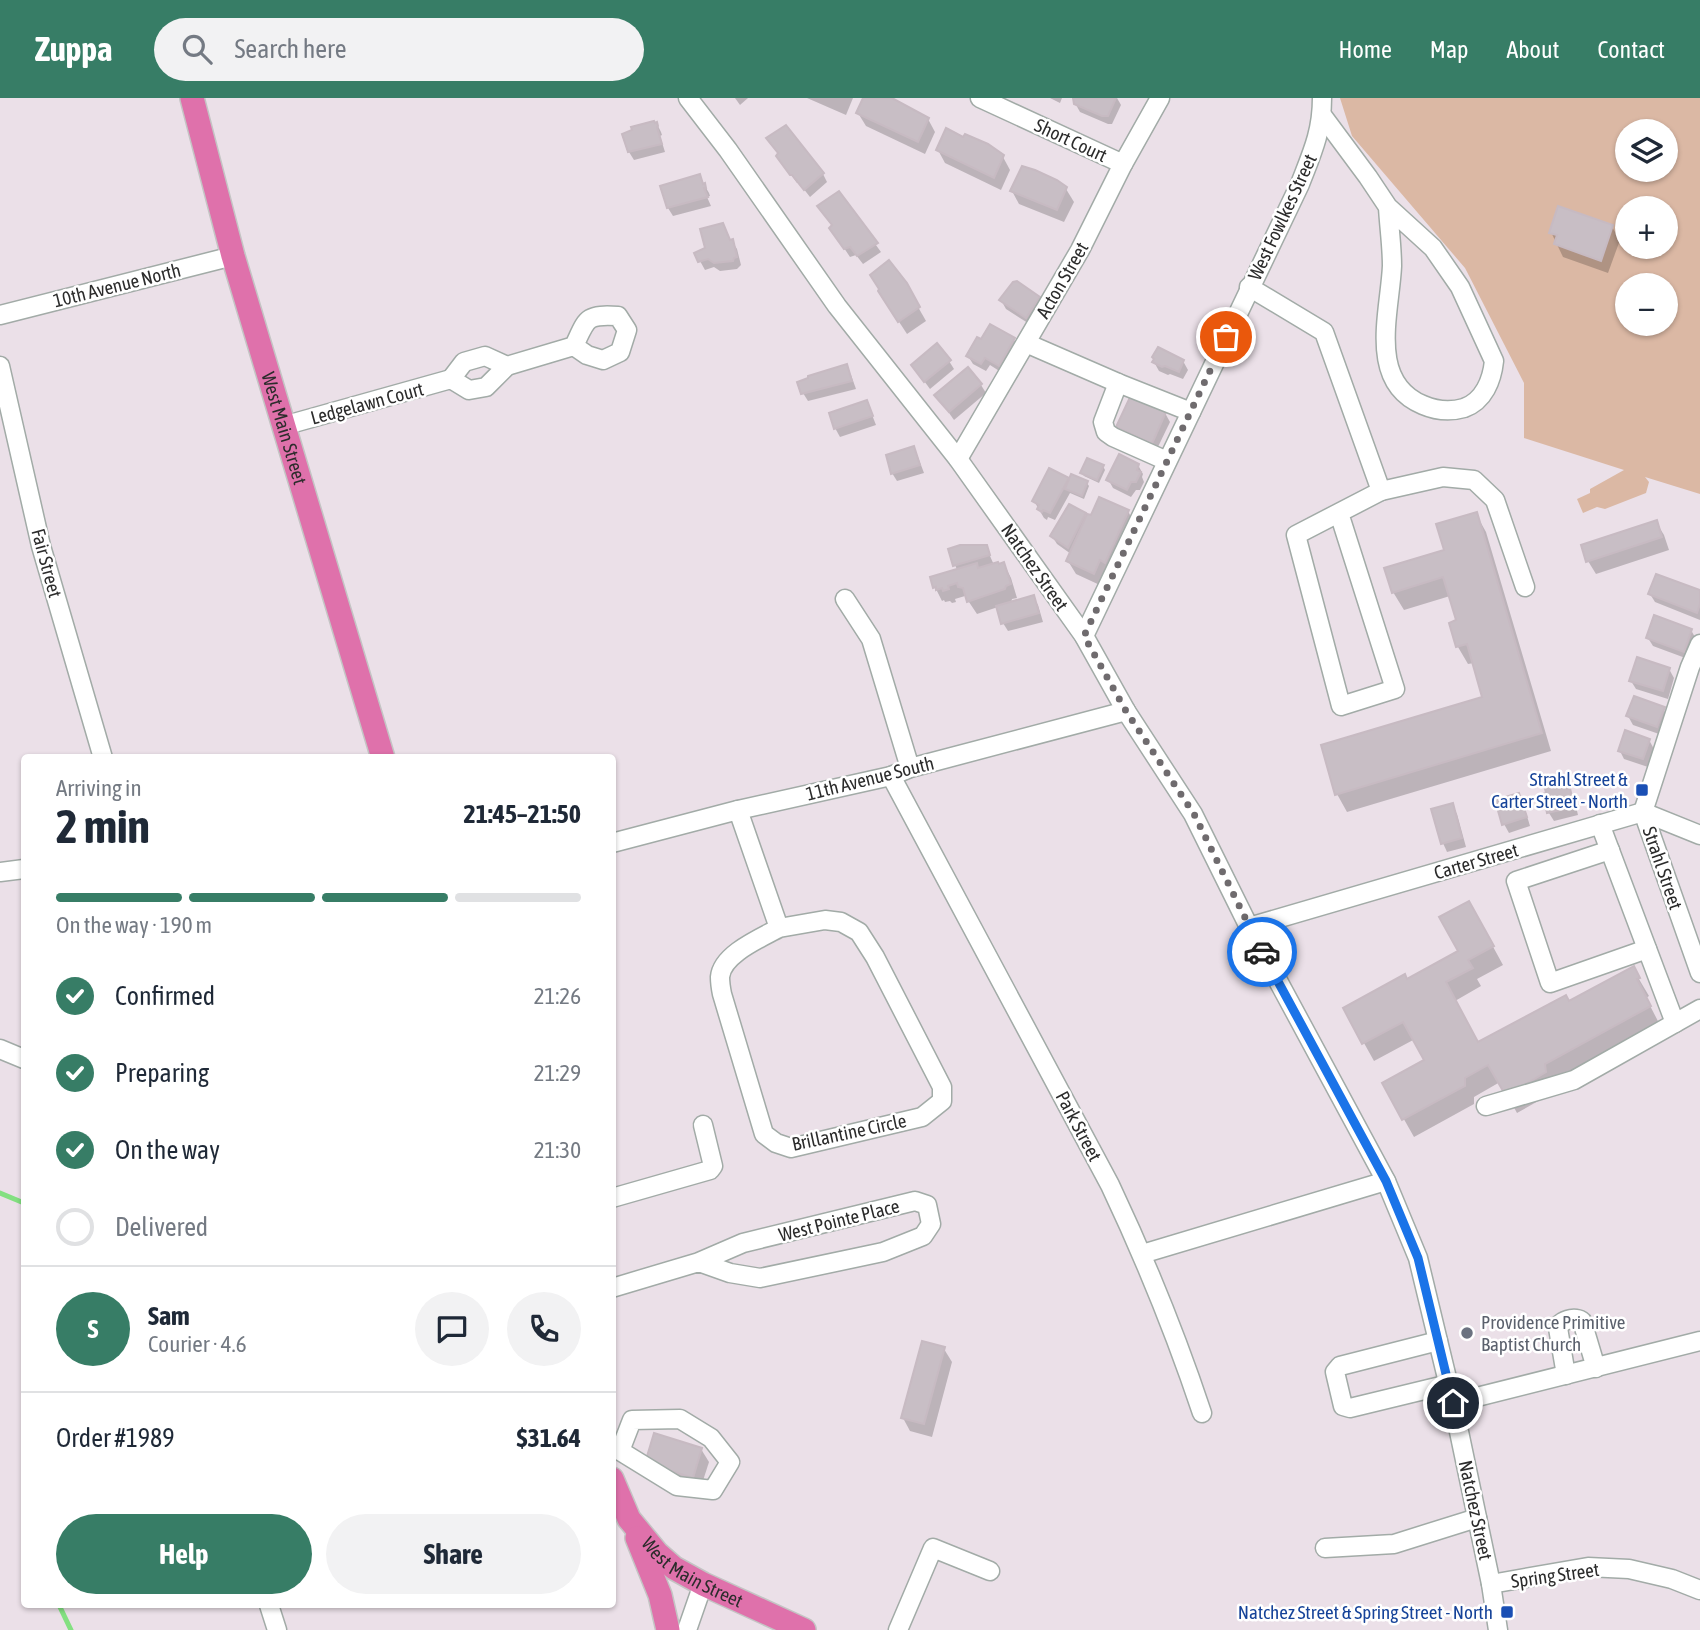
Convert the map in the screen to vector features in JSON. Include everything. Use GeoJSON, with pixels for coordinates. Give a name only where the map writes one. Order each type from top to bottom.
{"type":"FeatureCollection","features":[{"type":"Feature","properties":{"kind":"main road","name":"West Main Street"},"geometry":{"type":"LineString","coordinates":[[192,98],[233,256],[382,754]]}},
{"type":"Feature","properties":{"kind":"main road","name":"West Main Street"},"geometry":{"type":"LineString","coordinates":[[616,1488],[629,1519],[657,1553],[674,1568],[804,1630]]}},
{"type":"Feature","properties":{"kind":"main road"},"geometry":{"type":"LineString","coordinates":[[629,1519],[660,1595],[668,1630]]}},
{"type":"Feature","properties":{"kind":"street","name":"Natchez Street"},"geometry":{"type":"LineString","coordinates":[[688,98],[728,150],[837,306],[958,459],[1084,636],[1126,711],[1194,814],[1249,927],[1386,1181],[1418,1258],[1478,1518],[1498,1630]]}},
{"type":"Feature","properties":{"kind":"street","name":"Short Court"},"geometry":{"type":"LineString","coordinates":[[980,98],[1123,164]]}},
{"type":"Feature","properties":{"kind":"street","name":"Acton Street"},"geometry":{"type":"LineString","coordinates":[[958,459],[1080,250],[1160,98]]}},
{"type":"Feature","properties":{"kind":"street"},"geometry":{"type":"LineString","coordinates":[[1322,106],[1388,207],[1433,248],[1460,287],[1494,361],[1483,395],[1468,407],[1450,411],[1433,409],[1415,402],[1402,392],[1390,375],[1385,348],[1392,264],[1388,207]]}},
{"type":"Feature","properties":{"kind":"street","name":"West Fowlkes Street"},"geometry":{"type":"LineString","coordinates":[[1084,636],[1300,184],[1317,141],[1322,106]]}},
{"type":"Feature","properties":{"kind":"street","name":"10th Avenue North"},"geometry":{"type":"LineString","coordinates":[[0,315],[233,256]]}},
{"type":"Feature","properties":{"kind":"street"},"geometry":{"type":"LineString","coordinates":[[1249,287],[1324,332],[1381,491]]}},
{"type":"Feature","properties":{"kind":"street"},"geometry":{"type":"LineString","coordinates":[[1026,342],[1191,412]]}},
{"type":"Feature","properties":{"kind":"street","name":"Ledgelawn Court"},"geometry":{"type":"LineString","coordinates":[[451,379],[469,390],[486,387],[507,366],[574,346]]}},
{"type":"Feature","properties":{"kind":"street","name":"Ledgelawn Court"},"geometry":{"type":"LineString","coordinates":[[283,426],[451,379],[464,362],[485,356],[507,366]]}},
{"type":"Feature","properties":{"kind":"street","name":"Fair Street"},"geometry":{"type":"LineString","coordinates":[[0,366],[4,406],[41,546],[102,754]]}},
{"type":"Feature","properties":{"kind":"street"},"geometry":{"type":"LineString","coordinates":[[1118,383],[1102,422],[1106,432],[1167,461]]}},
{"type":"Feature","properties":{"kind":"street"},"geometry":{"type":"LineString","coordinates":[[1339,513],[1395,689],[1341,706],[1296,535],[1381,491],[1443,477],[1474,480],[1495,500],[1525,587]]}},
{"type":"Feature","properties":{"kind":"street"},"geometry":{"type":"LineString","coordinates":[[845,599],[871,639],[910,768]]}},
{"type":"Feature","properties":{"kind":"street","name":"Strahl Street"},"geometry":{"type":"LineString","coordinates":[[1700,644],[1643,812],[1700,973]]}},
{"type":"Feature","properties":{"kind":"street","name":"11th Avenue South"},"geometry":{"type":"LineString","coordinates":[[616,842],[738,810],[891,776],[910,768],[1126,711]]}},
{"type":"Feature","properties":{"kind":"street","name":"Park Street"},"geometry":{"type":"LineString","coordinates":[[891,776],[1110,1185],[1142,1254],[1185,1361],[1202,1413]]}},
{"type":"Feature","properties":{"kind":"street"},"geometry":{"type":"LineString","coordinates":[[738,810],[779,928]]}},
{"type":"Feature","properties":{"kind":"street"},"geometry":{"type":"LineString","coordinates":[[1643,812],[1700,835]]}},
{"type":"Feature","properties":{"kind":"street","name":"Carter Street"},"geometry":{"type":"LineString","coordinates":[[1249,927],[1643,812]]}},
{"type":"Feature","properties":{"kind":"street"},"geometry":{"type":"LineString","coordinates":[[1601,824],[1675,1023]]}},
{"type":"Feature","properties":{"kind":"street"},"geometry":{"type":"LineString","coordinates":[[1610,850],[1517,881],[1550,983],[1647,949]]}},
{"type":"Feature","properties":{"kind":"street"},"geometry":{"type":"LineString","coordinates":[[0,872],[21,869]]}},
{"type":"Feature","properties":{"kind":"street","name":"Brillantine Circle"},"geometry":{"type":"LineString","coordinates":[[825,920],[841,922],[859,932],[875,957],[942,1087],[942,1101],[922,1116],[791,1148],[776,1143],[764,1133],[722,994],[720,978],[723,968],[738,951],[779,928],[825,920]]}},
{"type":"Feature","properties":{"kind":"street"},"geometry":{"type":"LineString","coordinates":[[1486,1106],[1574,1080],[1700,1009]]}},
{"type":"Feature","properties":{"kind":"street"},"geometry":{"type":"LineString","coordinates":[[0,1049],[21,1058]]}},
{"type":"Feature","properties":{"kind":"street"},"geometry":{"type":"LineString","coordinates":[[616,1197],[710,1170],[713,1166],[704,1125]]}},
{"type":"Feature","properties":{"kind":"street"},"geometry":{"type":"LineString","coordinates":[[1142,1254],[1386,1181]]}},
{"type":"Feature","properties":{"kind":"street","name":"West Pointe Place"},"geometry":{"type":"LineString","coordinates":[[616,1287],[699,1262],[743,1243],[915,1201],[927,1205],[931,1224],[923,1236],[883,1252],[760,1278],[730,1273],[699,1262]]}},
{"type":"Feature","properties":{"kind":"street"},"geometry":{"type":"LineString","coordinates":[[1566,1375],[1559,1328],[1564,1321],[1577,1318],[1582,1321],[1596,1368]]}},
{"type":"Feature","properties":{"kind":"street"},"geometry":{"type":"LineString","coordinates":[[1438,1340],[1340,1366],[1335,1372],[1343,1406],[1350,1408],[1449,1384]]}},
{"type":"Feature","properties":{"kind":"street"},"geometry":{"type":"LineString","coordinates":[[1453,1403],[1700,1342]]}},
{"type":"Feature","properties":{"kind":"street"},"geometry":{"type":"LineString","coordinates":[[680,1419],[711,1438],[730,1462],[713,1490],[677,1486],[616,1449],[632,1420],[680,1419]]}},
{"type":"Feature","properties":{"kind":"street"},"geometry":{"type":"LineString","coordinates":[[1325,1548],[1394,1544],[1478,1518]]}},
{"type":"Feature","properties":{"kind":"street"},"geometry":{"type":"LineString","coordinates":[[898,1630],[933,1548],[990,1571]]}},
{"type":"Feature","properties":{"kind":"street","name":"Spring Street"},"geometry":{"type":"LineString","coordinates":[[1491,1584],[1588,1567],[1629,1569],[1672,1579],[1700,1590]]}},
{"type":"Feature","properties":{"kind":"street"},"geometry":{"type":"LineString","coordinates":[[687,1630],[703,1584]]}},
{"type":"Feature","properties":{"kind":"street"},"geometry":{"type":"LineString","coordinates":[[270,1608],[277,1630]]}},
{"type":"Feature","properties":{"kind":"shaded area"},"geometry":{"type":"Polygon","coordinates":[[[1340,98],[1700,98],[1700,494],[1645,477],[1649,482],[1646,493],[1605,509],[1597,507],[1583,513],[1577,499],[1624,470],[1524,438],[1524,383],[1465,268],[1352,136],[1340,98]]]}},
{"type":"Feature","properties":{"kind":"building"},"geometry":{"type":"Polygon","coordinates":[[[863,98],[892,98],[929,118],[918,142],[856,113],[863,98]]]}},
{"type":"Feature","properties":{"kind":"building"},"geometry":{"type":"Polygon","coordinates":[[[1073,98],[1116,98],[1108,116],[1102,116],[1074,104],[1073,98]]]}},
{"type":"Feature","properties":{"kind":"building"},"geometry":{"type":"Polygon","coordinates":[[[657,122],[662,144],[628,152],[622,134],[632,130],[631,127],[657,122]]]}},
{"type":"Feature","properties":{"kind":"building"},"geometry":{"type":"Polygon","coordinates":[[[786,125],[824,173],[804,190],[776,156],[778,153],[766,138],[786,125]]]}},
{"type":"Feature","properties":{"kind":"building"},"geometry":{"type":"Polygon","coordinates":[[[946,128],[963,137],[965,134],[988,144],[1004,155],[994,178],[936,150],[946,128]]]}},
{"type":"Feature","properties":{"kind":"building"},"geometry":{"type":"Polygon","coordinates":[[[1022,166],[1057,180],[1067,187],[1057,210],[1010,191],[1022,166]]]}},
{"type":"Feature","properties":{"kind":"building"},"geometry":{"type":"Polygon","coordinates":[[[700,174],[708,197],[667,208],[660,186],[700,174]]]}},
{"type":"Feature","properties":{"kind":"building"},"geometry":{"type":"Polygon","coordinates":[[[839,191],[878,243],[857,256],[850,247],[844,249],[829,228],[832,225],[817,206],[839,191]]]}},
{"type":"Feature","properties":{"kind":"building"},"geometry":{"type":"Polygon","coordinates":[[[1558,206],[1613,225],[1601,261],[1554,244],[1557,235],[1549,233],[1558,206]]]}},
{"type":"Feature","properties":{"kind":"building"},"geometry":{"type":"Polygon","coordinates":[[[723,223],[730,240],[733,239],[737,257],[733,261],[714,263],[708,259],[698,262],[694,253],[705,248],[700,229],[723,223]]]}},
{"type":"Feature","properties":{"kind":"building"},"geometry":{"type":"Polygon","coordinates":[[[889,260],[907,283],[920,307],[898,322],[870,275],[889,260]]]}},
{"type":"Feature","properties":{"kind":"building"},"geometry":{"type":"Polygon","coordinates":[[[1017,281],[1040,297],[1026,318],[999,300],[1013,282],[1017,281]]]}},
{"type":"Feature","properties":{"kind":"building"},"geometry":{"type":"Polygon","coordinates":[[[990,324],[1015,338],[999,366],[985,358],[981,364],[966,356],[977,337],[981,339],[990,324]]]}},
{"type":"Feature","properties":{"kind":"building"},"geometry":{"type":"Polygon","coordinates":[[[937,343],[951,360],[924,382],[911,365],[937,343]]]}},
{"type":"Feature","properties":{"kind":"building"},"geometry":{"type":"Polygon","coordinates":[[[1158,347],[1184,360],[1179,372],[1152,362],[1158,347]]]}},
{"type":"Feature","properties":{"kind":"building"},"geometry":{"type":"Polygon","coordinates":[[[847,364],[852,381],[801,394],[797,382],[847,364]]]}},
{"type":"Feature","properties":{"kind":"building"},"geometry":{"type":"Polygon","coordinates":[[[968,367],[982,384],[949,412],[934,395],[968,367]]]}},
{"type":"Feature","properties":{"kind":"building"},"geometry":{"type":"Polygon","coordinates":[[[1131,395],[1166,412],[1152,444],[1116,427],[1131,395]]]}},
{"type":"Feature","properties":{"kind":"building"},"geometry":{"type":"Polygon","coordinates":[[[867,400],[873,416],[834,429],[829,413],[867,400]]]}},
{"type":"Feature","properties":{"kind":"building"},"geometry":{"type":"Polygon","coordinates":[[[914,446],[920,465],[891,474],[886,455],[914,446]]]}},
{"type":"Feature","properties":{"kind":"building"},"geometry":{"type":"Polygon","coordinates":[[[1119,454],[1139,464],[1137,470],[1141,472],[1136,482],[1131,482],[1127,490],[1106,480],[1119,454]]]}},
{"type":"Feature","properties":{"kind":"building"},"geometry":{"type":"Polygon","coordinates":[[[1087,458],[1104,465],[1097,480],[1080,473],[1087,458]]]}},
{"type":"Feature","properties":{"kind":"building"},"geometry":{"type":"Polygon","coordinates":[[[1049,468],[1069,478],[1050,513],[1037,509],[1039,505],[1032,501],[1049,468]]]}},
{"type":"Feature","properties":{"kind":"building"},"geometry":{"type":"Polygon","coordinates":[[[1071,474],[1088,481],[1082,496],[1065,489],[1071,474]]]}},
{"type":"Feature","properties":{"kind":"building"},"geometry":{"type":"Polygon","coordinates":[[[1099,497],[1129,510],[1105,563],[1100,560],[1094,574],[1066,561],[1087,514],[1091,515],[1099,497]]]}},
{"type":"Feature","properties":{"kind":"building"},"geometry":{"type":"Polygon","coordinates":[[[1069,504],[1086,513],[1068,548],[1050,536],[1069,504]]]}},
{"type":"Feature","properties":{"kind":"building"},"geometry":{"type":"Polygon","coordinates":[[[1477,512],[1542,733],[1335,795],[1321,745],[1482,697],[1467,644],[1456,647],[1449,623],[1456,620],[1443,577],[1392,593],[1384,568],[1444,550],[1436,524],[1477,512]]]}},
{"type":"Feature","properties":{"kind":"building"},"geometry":{"type":"Polygon","coordinates":[[[1657,520],[1662,537],[1586,562],[1581,545],[1657,520]]]}},
{"type":"Feature","properties":{"kind":"building"},"geometry":{"type":"Polygon","coordinates":[[[960,545],[987,545],[990,555],[953,566],[948,549],[960,545]]]}},
{"type":"Feature","properties":{"kind":"building"},"geometry":{"type":"Polygon","coordinates":[[[1004,562],[1011,584],[1005,589],[967,602],[963,588],[958,587],[957,583],[943,591],[942,588],[933,588],[930,577],[977,563],[978,568],[1004,562]]]}},
{"type":"Feature","properties":{"kind":"building"},"geometry":{"type":"Polygon","coordinates":[[[1656,574],[1700,590],[1697,613],[1648,594],[1656,574]]]}},
{"type":"Feature","properties":{"kind":"building"},"geometry":{"type":"Polygon","coordinates":[[[1034,595],[1039,613],[1001,624],[996,606],[1034,595]]]}},
{"type":"Feature","properties":{"kind":"building"},"geometry":{"type":"Polygon","coordinates":[[[1654,615],[1692,629],[1684,652],[1646,638],[1654,615]]]}},
{"type":"Feature","properties":{"kind":"building"},"geometry":{"type":"Polygon","coordinates":[[[1637,657],[1670,668],[1663,691],[1629,681],[1637,657]]]}},
{"type":"Feature","properties":{"kind":"building"},"geometry":{"type":"Polygon","coordinates":[[[1634,696],[1665,707],[1657,727],[1626,716],[1634,696]]]}},
{"type":"Feature","properties":{"kind":"building"},"geometry":{"type":"Polygon","coordinates":[[[1625,730],[1650,739],[1643,759],[1618,751],[1625,730]]]}},
{"type":"Feature","properties":{"kind":"building"},"geometry":{"type":"Polygon","coordinates":[[[1563,775],[1567,789],[1570,788],[1574,807],[1547,813],[1543,780],[1563,775]]]}},
{"type":"Feature","properties":{"kind":"building"},"geometry":{"type":"Polygon","coordinates":[[[1519,793],[1527,817],[1502,825],[1495,800],[1519,793]]]}},
{"type":"Feature","properties":{"kind":"building"},"geometry":{"type":"Polygon","coordinates":[[[1453,803],[1462,838],[1441,844],[1431,809],[1453,803]]]}},
{"type":"Feature","properties":{"kind":"building"},"geometry":{"type":"Polygon","coordinates":[[[1469,901],[1494,946],[1468,960],[1473,968],[1446,982],[1478,1042],[1566,995],[1569,1001],[1634,966],[1640,978],[1637,979],[1651,1006],[1545,1064],[1546,1072],[1506,1096],[1488,1065],[1465,1078],[1465,1086],[1402,1120],[1382,1083],[1424,1060],[1403,1022],[1362,1044],[1343,1008],[1405,974],[1407,979],[1458,951],[1439,917],[1469,901]]]}},
{"type":"Feature","properties":{"kind":"building"},"geometry":{"type":"Polygon","coordinates":[[[922,1341],[945,1347],[924,1424],[901,1418],[922,1341]]]}},
{"type":"Feature","properties":{"kind":"building"},"geometry":{"type":"Polygon","coordinates":[[[654,1433],[702,1448],[693,1478],[645,1463],[654,1433]]]}},
{"type":"Feature","properties":{"kind":"waterway"},"geometry":{"type":"LineString","coordinates":[[0,1193],[21,1202]]}},
{"type":"Feature","properties":{"kind":"waterway"},"geometry":{"type":"LineString","coordinates":[[60,1608],[71,1630]]}},
{"type":"Feature","properties":{"kind":"way so far"},"geometry":{"type":"LineString","coordinates":[[1226,337],[1084,636],[1126,711],[1194,814],[1262,952]]}},
{"type":"Feature","properties":{"kind":"place","name":"Strahl Street & Carter Street - North"},"geometry":{"type":"Point","coordinates":[1642,790]}},
{"type":"Feature","properties":{"kind":"place","name":"Providence Primitive Baptist Church"},"geometry":{"type":"Point","coordinates":[1467,1333]}},
{"type":"Feature","properties":{"kind":"place","name":"Natchez Street & Spring Street - North"},"geometry":{"type":"Point","coordinates":[1507,1612]}},
{"type":"Feature","properties":{"kind":"route"},"geometry":{"type":"LineString","coordinates":[[1262,952],[1386,1181],[1418,1258],[1453,1403]]}}]}
